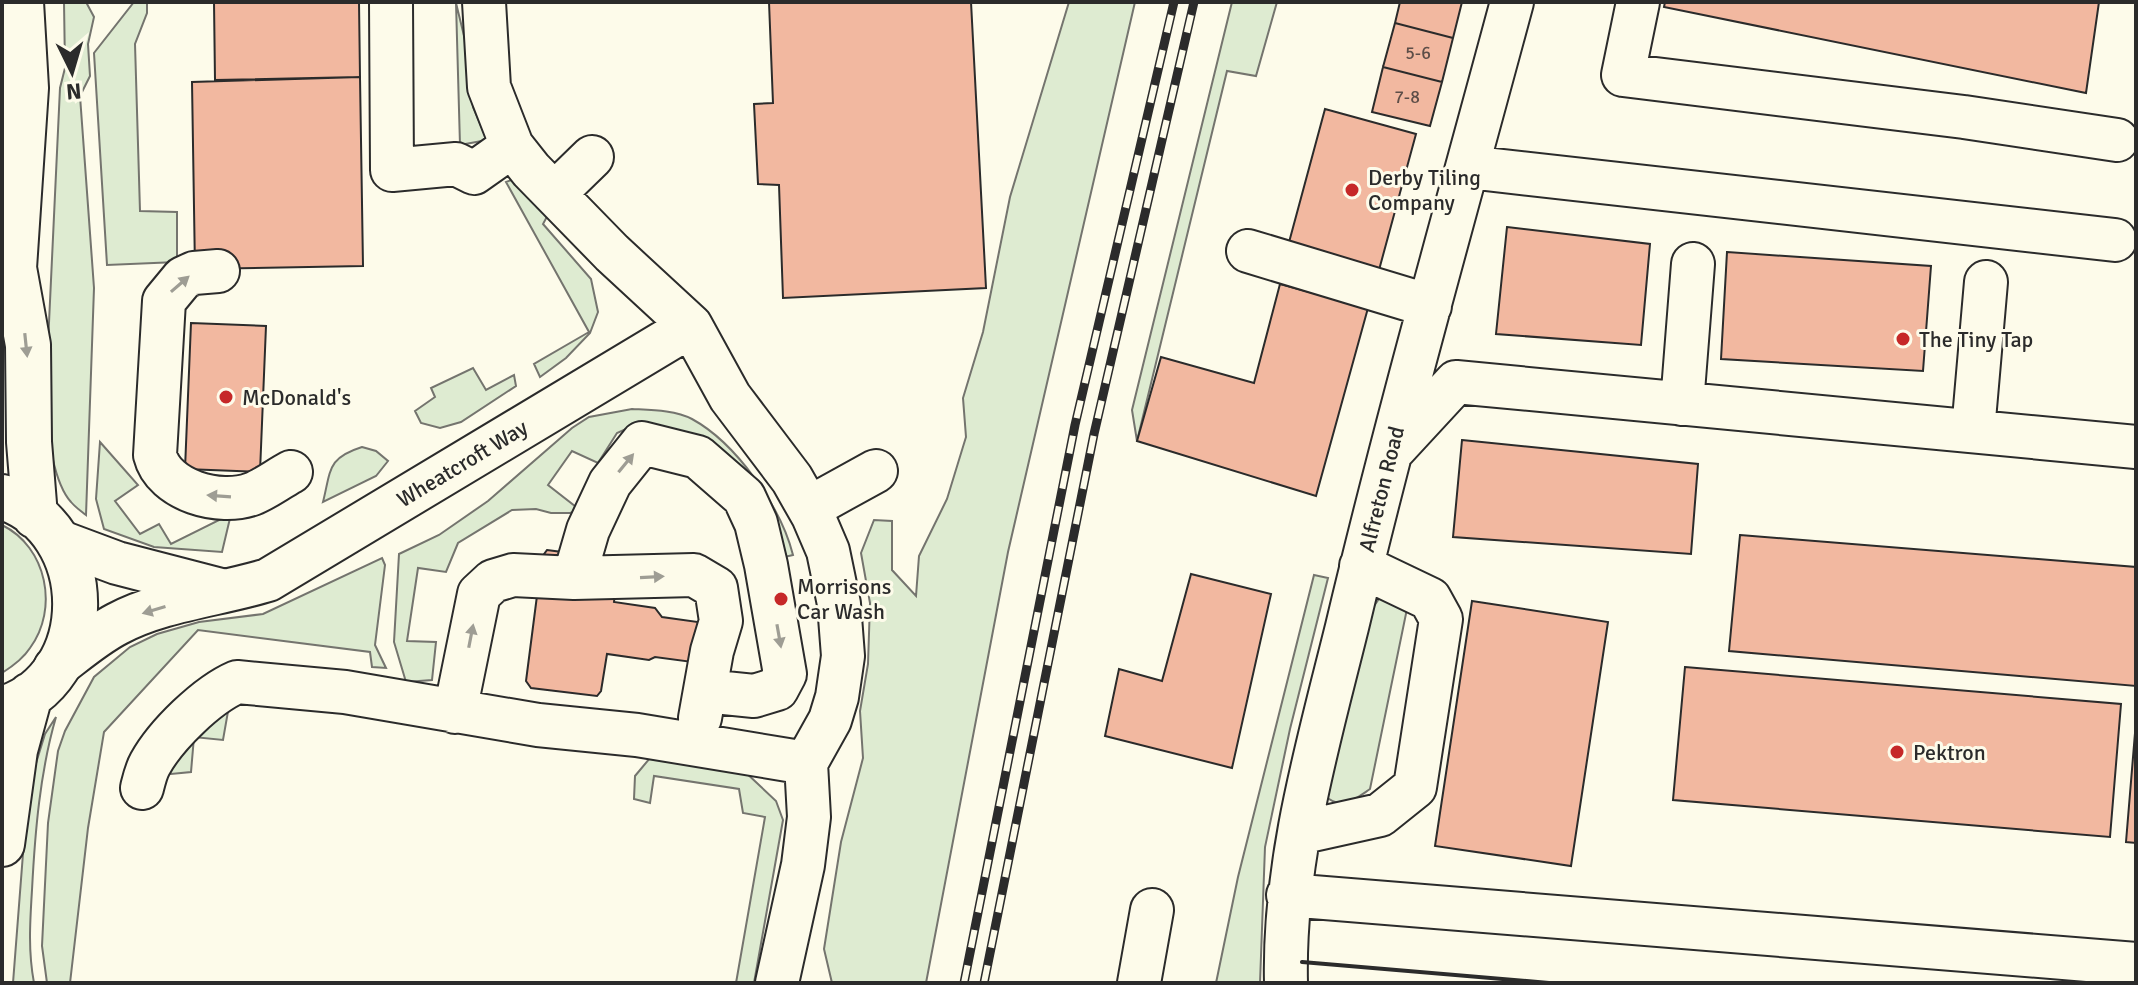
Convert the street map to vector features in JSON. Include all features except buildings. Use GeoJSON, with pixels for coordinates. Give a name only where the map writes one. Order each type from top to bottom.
{"type":"FeatureCollection","features":[{"type":"Feature","properties":{"kind":"highway"},"geometry":{"type":"LineString","coordinates":[[2,844],[15,750],[29,691],[67,649],[74,628],[76,605],[75,583],[69,561],[32,518],[28,345],[8,280],[26,88],[21,2]]}},
{"type":"Feature","properties":{"kind":"street"},"geometry":{"type":"LineString","coordinates":[[391,2],[392,170],[456,164],[474,173],[512,146]]}},
{"type":"Feature","properties":{"kind":"street"},"geometry":{"type":"LineString","coordinates":[[484,2],[489,87],[512,146],[531,170],[612,253],[691,326],[730,397],[782,464],[809,508],[834,574],[843,656],[830,720],[806,763],[809,817],[777,983]]}},
{"type":"Feature","properties":{"kind":"street","name":"Alfreton Road"},"geometry":{"type":"LineString","coordinates":[[1286,983],[1288,895],[1299,833],[1389,455],[1512,2]]}},
{"type":"Feature","properties":{"kind":"street"},"geometry":{"type":"LineString","coordinates":[[1638,2],[1623,75],[1964,117],[2117,140]]}},
{"type":"Feature","properties":{"kind":"street"},"geometry":{"type":"LineString","coordinates":[[555,193],[592,157]]}},
{"type":"Feature","properties":{"kind":"street"},"geometry":{"type":"LineString","coordinates":[[1468,167],[2115,240]]}},
{"type":"Feature","properties":{"kind":"street"},"geometry":{"type":"LineString","coordinates":[[1248,251],[1430,306]]}},
{"type":"Feature","properties":{"kind":"street"},"geometry":{"type":"LineString","coordinates":[[1682,404],[1693,264]]}},
{"type":"Feature","properties":{"kind":"street"},"geometry":{"type":"LineString","coordinates":[[218,271],[194,273],[183,278],[164,301],[155,455],[158,466],[190,491],[225,498],[252,494],[291,472]]}},
{"type":"Feature","properties":{"kind":"street"},"geometry":{"type":"LineString","coordinates":[[1973,431],[1986,282]]}},
{"type":"Feature","properties":{"kind":"street","name":"Wheatcroft Way"},"geometry":{"type":"LineString","coordinates":[[29,691],[97,636],[118,623],[167,606],[268,580],[691,326]]}},
{"type":"Feature","properties":{"kind":"street"},"geometry":{"type":"LineString","coordinates":[[1389,455],[1456,382],[2136,447]]}},
{"type":"Feature","properties":{"kind":"street"},"geometry":{"type":"LineString","coordinates":[[574,578],[588,530],[610,483],[642,443],[698,457],[744,497],[756,523],[785,674],[777,689],[754,696],[705,691]]}},
{"type":"Feature","properties":{"kind":"street"},"geometry":{"type":"LineString","coordinates":[[809,508],[876,471]]}},
{"type":"Feature","properties":{"kind":"street"},"geometry":{"type":"LineString","coordinates":[[32,518],[117,563],[230,592]]}},
{"type":"Feature","properties":{"kind":"street"},"geometry":{"type":"LineString","coordinates":[[1299,833],[1380,815],[1415,787],[1441,619],[1430,599],[1361,566]]}},
{"type":"Feature","properties":{"kind":"street"},"geometry":{"type":"LineString","coordinates":[[455,712],[479,594],[493,581],[513,575],[574,578],[694,575],[716,588],[721,621],[712,651],[695,744]]}},
{"type":"Feature","properties":{"kind":"street"},"geometry":{"type":"LineString","coordinates":[[142,788],[150,765],[170,738],[221,689],[237,682],[345,692],[455,712],[695,744],[806,763]]}},
{"type":"Feature","properties":{"kind":"street"},"geometry":{"type":"LineString","coordinates":[[1288,895],[2136,964]]}},
{"type":"Feature","properties":{"kind":"street"},"geometry":{"type":"LineString","coordinates":[[1139,983],[1152,910]]}},
{"type":"Feature","properties":{"kind":"green space"},"geometry":{"type":"Polygon","coordinates":[[[64,2],[86,2],[94,17],[88,44],[90,76],[80,96],[94,288],[86,515],[71,502],[60,483],[52,457],[45,408],[60,88],[65,68],[64,2]]]}},
{"type":"Feature","properties":{"kind":"green space"},"geometry":{"type":"Polygon","coordinates":[[[134,2],[147,2],[147,13],[135,44],[140,211],[177,212],[177,262],[107,265],[94,53],[134,2]]]}},
{"type":"Feature","properties":{"kind":"green space"},"geometry":{"type":"Polygon","coordinates":[[[1069,2],[1135,2],[1008,552],[926,983],[832,983],[824,949],[841,842],[863,758],[860,711],[868,664],[870,603],[861,553],[874,520],[892,521],[892,570],[916,596],[919,556],[947,499],[966,437],[963,398],[983,332],[1010,197],[1069,2]]]}},
{"type":"Feature","properties":{"kind":"green space"},"geometry":{"type":"Polygon","coordinates":[[[1232,2],[1277,2],[1256,76],[1227,71],[1137,441],[1132,410],[1232,2]]]}},
{"type":"Feature","properties":{"kind":"green space"},"geometry":{"type":"Polygon","coordinates":[[[456,3],[467,48],[473,107],[487,140],[460,145],[456,3]]]}},
{"type":"Feature","properties":{"kind":"green space"},"geometry":{"type":"Polygon","coordinates":[[[517,178],[550,211],[543,224],[591,279],[598,312],[590,333],[566,358],[540,377],[534,364],[589,332],[506,182],[517,178]]]}},
{"type":"Feature","properties":{"kind":"green space"},"geometry":{"type":"Polygon","coordinates":[[[473,368],[486,390],[514,375],[516,386],[461,422],[440,428],[421,423],[415,411],[435,397],[431,388],[473,368]]]}},
{"type":"Feature","properties":{"kind":"green space"},"geometry":{"type":"Polygon","coordinates":[[[632,409],[685,416],[725,444],[767,497],[793,555],[772,560],[763,519],[635,425],[617,433],[598,463],[572,451],[548,485],[580,510],[551,513],[536,509],[512,510],[458,543],[446,572],[418,568],[407,641],[436,642],[432,680],[406,682],[394,642],[399,554],[439,535],[488,501],[572,428],[589,417],[632,409]]]}},
{"type":"Feature","properties":{"kind":"green space"},"geometry":{"type":"Polygon","coordinates":[[[100,442],[138,485],[115,501],[140,534],[159,524],[171,544],[231,514],[222,552],[154,547],[104,529],[96,499],[100,442]]]}},
{"type":"Feature","properties":{"kind":"green space"},"geometry":{"type":"Polygon","coordinates":[[[362,447],[376,451],[388,461],[376,476],[323,502],[336,461],[362,447]]]}},
{"type":"Feature","properties":{"kind":"green space"},"geometry":{"type":"Polygon","coordinates":[[[2,525],[29,548],[44,580],[46,598],[39,632],[30,648],[18,662],[2,673],[2,525]]]}},
{"type":"Feature","properties":{"kind":"green space"},"geometry":{"type":"Polygon","coordinates":[[[382,558],[385,565],[375,645],[386,668],[372,667],[370,652],[198,630],[104,732],[88,828],[70,983],[47,983],[42,946],[48,823],[58,751],[65,731],[94,677],[130,647],[157,634],[199,622],[263,614],[382,558]]]}},
{"type":"Feature","properties":{"kind":"green space"},"geometry":{"type":"Polygon","coordinates":[[[1314,575],[1328,578],[1290,729],[1265,847],[1260,983],[1216,983],[1238,877],[1314,575]]]}},
{"type":"Feature","properties":{"kind":"green space"},"geometry":{"type":"Polygon","coordinates":[[[1381,596],[1408,604],[1370,789],[1352,801],[1335,802],[1322,794],[1367,616],[1381,596]]]}},
{"type":"Feature","properties":{"kind":"green space"},"geometry":{"type":"Polygon","coordinates":[[[230,700],[223,740],[194,737],[191,772],[171,774],[164,766],[230,700]]]}},
{"type":"Feature","properties":{"kind":"green space"},"geometry":{"type":"Polygon","coordinates":[[[56,717],[42,781],[35,846],[30,936],[34,983],[13,983],[28,789],[45,734],[56,717]]]}},
{"type":"Feature","properties":{"kind":"green space"},"geometry":{"type":"Polygon","coordinates":[[[650,758],[743,770],[776,801],[783,820],[754,983],[736,983],[765,817],[743,813],[739,789],[654,776],[650,803],[634,799],[635,776],[650,758]]]}},
{"type":"Feature","properties":{"kind":"railway"},"geometry":{"type":"LineString","coordinates":[[964,983],[1075,425],[1174,2]]}},
{"type":"Feature","properties":{"kind":"railway"},"geometry":{"type":"LineString","coordinates":[[984,983],[1094,434],[1194,2]]}},
{"type":"Feature","properties":{"kind":"wall"},"geometry":{"type":"LineString","coordinates":[[1302,962],[1549,983]]}},
{"type":"Feature","properties":{"kind":"place","name":"Derby Tiling Company"},"geometry":{"type":"Point","coordinates":[1352,190]}},
{"type":"Feature","properties":{"kind":"place","name":"The Tiny Tap"},"geometry":{"type":"Point","coordinates":[1903,339]}},
{"type":"Feature","properties":{"kind":"place","name":"McDonald's"},"geometry":{"type":"Point","coordinates":[226,397]}},
{"type":"Feature","properties":{"kind":"place","name":"Morrisons Car Wash"},"geometry":{"type":"Point","coordinates":[781,599]}},
{"type":"Feature","properties":{"kind":"place","name":"Pektron"},"geometry":{"type":"Point","coordinates":[1897,752]}}]}
